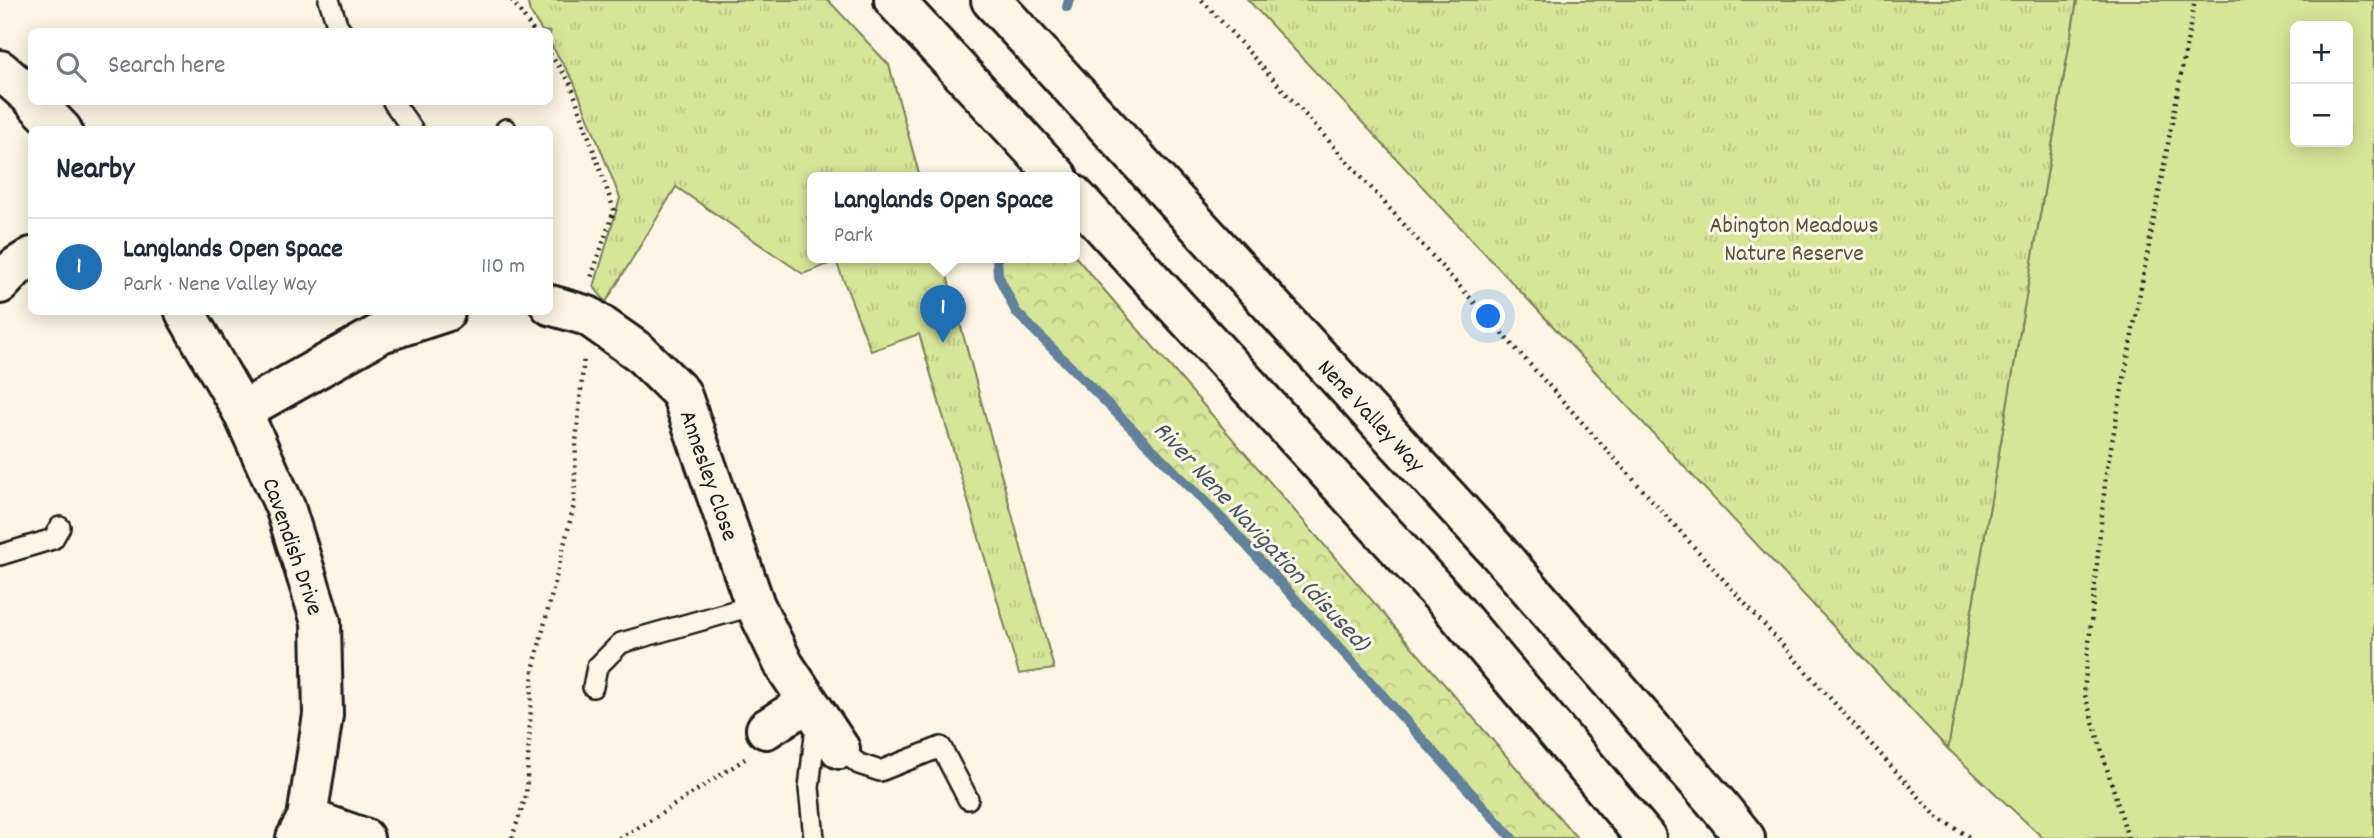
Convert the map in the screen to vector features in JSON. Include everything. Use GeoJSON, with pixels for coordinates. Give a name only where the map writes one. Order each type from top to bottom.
{"type":"FeatureCollection","features":[{"type":"Feature","properties":{"kind":"main road"},"geometry":{"type":"LineString","coordinates":[[894,0],[1053,172]]}},
{"type":"Feature","properties":{"kind":"main road","name":"Nene Valley Way"},"geometry":{"type":"LineString","coordinates":[[991,0],[1497,551],[1745,838]]}},
{"type":"Feature","properties":{"kind":"main road"},"geometry":{"type":"LineString","coordinates":[[0,70],[28,95]]}},
{"type":"Feature","properties":{"kind":"main road"},"geometry":{"type":"LineString","coordinates":[[38,105],[58,126]]}},
{"type":"Feature","properties":{"kind":"main road"},"geometry":{"type":"LineString","coordinates":[[1080,202],[1450,605],[1646,838]]}},
{"type":"Feature","properties":{"kind":"main road"},"geometry":{"type":"LineString","coordinates":[[0,284],[16,267],[28,260]]}},
{"type":"Feature","properties":{"kind":"main road","name":"Annesley Close"},"geometry":{"type":"LineString","coordinates":[[553,307],[588,316],[639,352],[681,393],[755,605],[784,666],[840,749]]}},
{"type":"Feature","properties":{"kind":"main road","name":"Cavendish Drive"},"geometry":{"type":"LineString","coordinates":[[188,315],[242,411],[285,507],[321,622],[323,715],[302,828]]}},
{"type":"Feature","properties":{"kind":"main road"},"geometry":{"type":"LineString","coordinates":[[242,411],[381,333],[436,315]]}},
{"type":"Feature","properties":{"kind":"main road"},"geometry":{"type":"LineString","coordinates":[[766,729],[813,708]]}},
{"type":"Feature","properties":{"kind":"main road"},"geometry":{"type":"LineString","coordinates":[[302,828],[364,838]]}},
{"type":"Feature","properties":{"kind":"lane"},"geometry":{"type":"LineString","coordinates":[[329,0],[340,28]]}},
{"type":"Feature","properties":{"kind":"lane"},"geometry":{"type":"LineString","coordinates":[[395,105],[410,126]]}},
{"type":"Feature","properties":{"kind":"lane"},"geometry":{"type":"LineString","coordinates":[[0,555],[53,539],[60,527]]}},
{"type":"Feature","properties":{"kind":"lane"},"geometry":{"type":"LineString","coordinates":[[593,687],[597,667],[621,643],[755,605]]}},
{"type":"Feature","properties":{"kind":"lane"},"geometry":{"type":"LineString","coordinates":[[813,708],[808,788],[814,838]]}},
{"type":"Feature","properties":{"kind":"lane"},"geometry":{"type":"LineString","coordinates":[[840,749],[859,764],[880,771],[941,747],[968,799]]}},
{"type":"Feature","properties":{"kind":"path"},"geometry":{"type":"LineString","coordinates":[[512,0],[531,28]]}},
{"type":"Feature","properties":{"kind":"path"},"geometry":{"type":"LineString","coordinates":[[1202,0],[1937,817],[1970,838]]}},
{"type":"Feature","properties":{"kind":"path"},"geometry":{"type":"LineString","coordinates":[[2128,838],[2084,692],[2106,474],[2195,0]]}},
{"type":"Feature","properties":{"kind":"path"},"geometry":{"type":"LineString","coordinates":[[512,838],[526,796],[533,670],[574,505],[576,442],[591,277],[614,210],[570,82],[553,58]]}},
{"type":"Feature","properties":{"kind":"path"},"geometry":{"type":"LineString","coordinates":[[618,838],[645,824],[758,751],[766,729]]}},
{"type":"Feature","properties":{"kind":"green space"},"geometry":{"type":"Polygon","coordinates":[[[527,0],[828,0],[889,65],[919,172],[807,172],[807,263],[831,263],[803,274],[676,187],[606,302],[594,287],[620,198],[573,80],[553,48],[553,28],[540,28],[530,12],[527,0]]]}},
{"type":"Feature","properties":{"kind":"green space","name":"Abington Meadows Nature Reserve"},"geometry":{"type":"Polygon","coordinates":[[[1248,0],[2077,0],[1948,749],[1248,0]]]}},
{"type":"Feature","properties":{"kind":"green space"},"geometry":{"type":"Polygon","coordinates":[[[2077,0],[2374,0],[2374,838],[2043,838],[1948,749],[2077,0]]]}},
{"type":"Feature","properties":{"kind":"green space"},"geometry":{"type":"Polygon","coordinates":[[[1080,262],[1577,838],[1512,838],[1229,525],[1016,312],[998,275],[997,263],[1080,262]]]}},
{"type":"Feature","properties":{"kind":"green space"},"geometry":{"type":"Polygon","coordinates":[[[837,263],[944,263],[1054,669],[1019,674],[919,334],[871,351],[837,263]]]}},
{"type":"Feature","properties":{"kind":"waterway","name":"River Nene Navigation (disused)"},"geometry":{"type":"LineString","coordinates":[[1067,7],[1069,0]]}},
{"type":"Feature","properties":{"kind":"waterway","name":"River Nene Navigation (disused)"},"geometry":{"type":"LineString","coordinates":[[997,263],[998,275],[1016,312],[1228,525],[1512,838]]}},
{"type":"Feature","properties":{"kind":"place","name":"Langlands Open Space"},"geometry":{"type":"Point","coordinates":[943,343]}}]}
